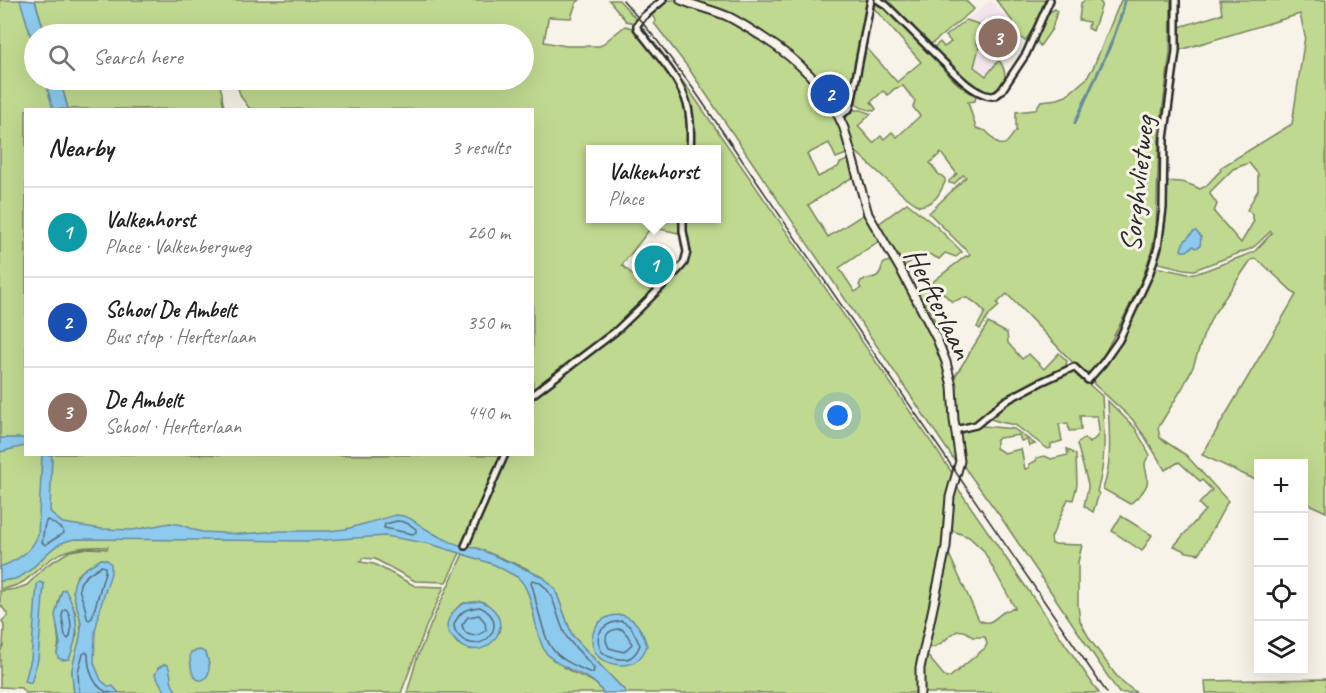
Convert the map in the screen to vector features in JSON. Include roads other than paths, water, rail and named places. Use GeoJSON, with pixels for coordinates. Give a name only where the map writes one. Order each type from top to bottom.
{"type":"FeatureCollection","features":[{"type":"Feature","properties":{"kind":"street"},"geometry":{"type":"LineString","coordinates":[[663,0],[642,18],[637,28],[684,95],[690,121],[690,145]]}},
{"type":"Feature","properties":{"kind":"street","name":"Herfterlaan"},"geometry":{"type":"LineString","coordinates":[[681,0],[740,22],[801,65],[828,97],[840,116],[867,214],[902,272],[937,339],[946,362],[952,386],[955,430],[960,457],[950,497],[945,547],[920,668],[920,693]]}},
{"type":"Feature","properties":{"kind":"street"},"geometry":{"type":"LineString","coordinates":[[840,116],[849,109],[851,104],[871,0]]}},
{"type":"Feature","properties":{"kind":"street"},"geometry":{"type":"LineString","coordinates":[[879,0],[963,81],[984,95],[992,96],[999,94],[1026,54],[1050,0]]}},
{"type":"Feature","properties":{"kind":"street","name":"Sorghvlietweg"},"geometry":{"type":"LineString","coordinates":[[955,430],[976,425],[1005,401],[1074,367],[1088,380],[1119,340],[1149,276],[1160,236],[1163,208],[1164,139],[1176,51],[1176,0]]}},
{"type":"Feature","properties":{"kind":"street"},"geometry":{"type":"LineString","coordinates":[[534,393],[616,331],[678,270],[684,263],[687,252],[683,223]]}},
{"type":"Feature","properties":{"kind":"street"},"geometry":{"type":"LineString","coordinates":[[465,546],[504,456]]}},
{"type":"Feature","properties":{"kind":"water"},"geometry":{"type":"Polygon","coordinates":[[[20,0],[35,1],[42,24],[27,24],[20,0]]]}},
{"type":"Feature","properties":{"kind":"water"},"geometry":{"type":"Polygon","coordinates":[[[1124,0],[1126,0],[1113,41],[1075,124],[1112,40],[1124,0]]]}},
{"type":"Feature","properties":{"kind":"water"},"geometry":{"type":"Polygon","coordinates":[[[48,90],[63,90],[68,108],[53,108],[48,90]]]}},
{"type":"Feature","properties":{"kind":"water"},"geometry":{"type":"Polygon","coordinates":[[[1196,231],[1201,237],[1200,246],[1196,248],[1193,246],[1187,251],[1182,251],[1183,243],[1196,231]]]}},
{"type":"Feature","properties":{"kind":"water"},"geometry":{"type":"Polygon","coordinates":[[[0,438],[24,438],[24,446],[0,452],[0,438]]]}},
{"type":"Feature","properties":{"kind":"water"},"geometry":{"type":"Polygon","coordinates":[[[42,456],[52,456],[50,511],[63,523],[102,529],[133,530],[170,523],[202,532],[241,534],[346,529],[401,515],[444,539],[477,548],[543,577],[555,589],[572,635],[627,693],[603,693],[592,681],[561,665],[547,654],[542,646],[528,592],[517,577],[495,565],[430,544],[386,536],[309,541],[76,539],[57,546],[24,575],[0,581],[0,567],[23,555],[38,535],[42,456]]]}},
{"type":"Feature","properties":{"kind":"water"},"geometry":{"type":"Polygon","coordinates":[[[101,559],[111,564],[111,573],[95,632],[94,663],[101,680],[109,687],[113,686],[119,693],[74,693],[72,670],[81,624],[73,590],[74,584],[80,573],[101,559]]]}},
{"type":"Feature","properties":{"kind":"water"},"geometry":{"type":"Polygon","coordinates":[[[40,582],[44,584],[38,659],[31,683],[25,681],[31,659],[37,584],[40,582]]]}},
{"type":"Feature","properties":{"kind":"water"},"geometry":{"type":"Polygon","coordinates":[[[65,589],[73,607],[76,632],[69,659],[63,660],[58,658],[57,653],[60,644],[55,615],[62,591],[65,589]]]}},
{"type":"Feature","properties":{"kind":"water"},"geometry":{"type":"Polygon","coordinates":[[[481,601],[494,610],[499,620],[499,631],[486,647],[475,650],[464,647],[453,638],[447,626],[452,613],[460,605],[481,601]]]}},
{"type":"Feature","properties":{"kind":"water"},"geometry":{"type":"Polygon","coordinates":[[[622,615],[639,627],[647,646],[642,656],[635,662],[625,665],[601,660],[592,640],[598,624],[611,616],[622,615]]]}},
{"type":"Feature","properties":{"kind":"water"},"geometry":{"type":"Polygon","coordinates":[[[200,650],[207,655],[209,668],[206,678],[202,680],[195,678],[190,659],[191,652],[200,650]]]}},
{"type":"Feature","properties":{"kind":"water"},"geometry":{"type":"Polygon","coordinates":[[[165,664],[168,665],[173,686],[178,693],[166,693],[155,675],[158,668],[165,664]]]}},
{"type":"Feature","properties":{"kind":"railway"},"geometry":{"type":"LineString","coordinates":[[623,0],[692,87],[1107,693]]}},
{"type":"Feature","properties":{"kind":"place","name":"De Ambelt"},"geometry":{"type":"Point","coordinates":[998,38]}},
{"type":"Feature","properties":{"kind":"place","name":"School De Ambelt"},"geometry":{"type":"Point","coordinates":[830,94]}},
{"type":"Feature","properties":{"kind":"place","name":"Valkenhorst"},"geometry":{"type":"Point","coordinates":[654,265]}}]}
